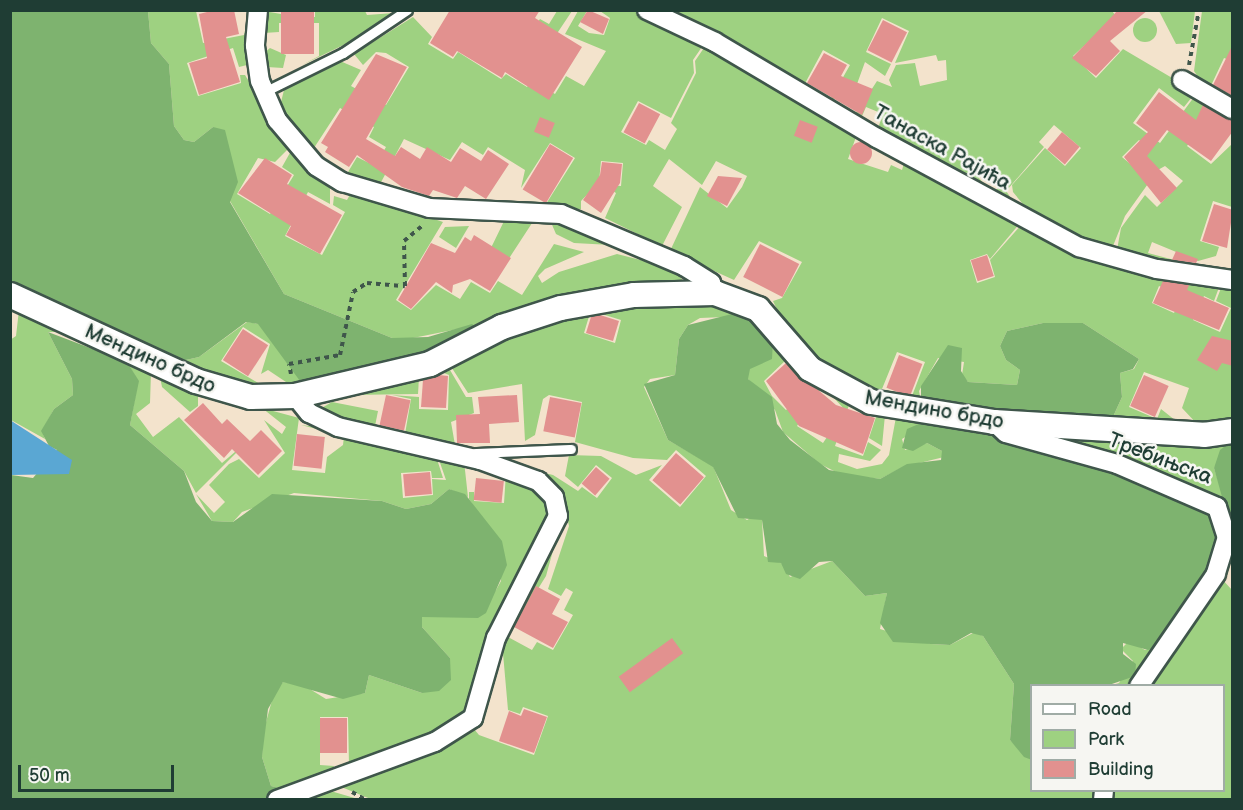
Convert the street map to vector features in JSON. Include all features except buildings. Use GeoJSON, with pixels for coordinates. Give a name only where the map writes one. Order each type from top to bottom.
{"type":"FeatureCollection","features":[{"type":"Feature","properties":{"kind":"street"},"geometry":{"type":"LineString","coordinates":[[258,10],[255,46],[264,92],[298,150],[316,166],[350,185],[435,209],[561,214],[684,266],[711,283],[715,293]]}},
{"type":"Feature","properties":{"kind":"street","name":"Танаска Рајића"},"geometry":{"type":"LineString","coordinates":[[647,10],[746,58],[1051,234],[1110,258],[1233,280]]}},
{"type":"Feature","properties":{"kind":"street"},"geometry":{"type":"LineString","coordinates":[[1182,80],[1233,109]]}},
{"type":"Feature","properties":{"kind":"street","name":"Мендино брдо"},"geometry":{"type":"LineString","coordinates":[[10,295],[223,392],[299,395],[430,364],[502,327],[561,308],[634,295],[715,293],[758,309],[810,369],[844,392],[892,407],[994,422],[1204,435],[1233,431]]}},
{"type":"Feature","properties":{"kind":"street"},"geometry":{"type":"LineString","coordinates":[[277,800],[435,742],[472,718],[496,638],[551,538],[558,516],[554,497],[538,481],[462,456],[338,427],[309,413],[299,395]]}},
{"type":"Feature","properties":{"kind":"street","name":"Требињска"},"geometry":{"type":"LineString","coordinates":[[994,422],[1006,433],[1117,464],[1217,507],[1227,537],[1216,574],[1140,684]]}},
{"type":"Feature","properties":{"kind":"lane"},"geometry":{"type":"LineString","coordinates":[[264,92],[343,53],[407,10]]}},
{"type":"Feature","properties":{"kind":"lane"},"geometry":{"type":"LineString","coordinates":[[462,456],[571,448]]}},
{"type":"Feature","properties":{"kind":"path"},"geometry":{"type":"LineString","coordinates":[[1182,80],[1197,42],[1199,10]]}},
{"type":"Feature","properties":{"kind":"path"},"geometry":{"type":"LineString","coordinates":[[299,395],[287,366],[340,355],[353,292],[381,281],[405,286],[404,241],[435,209]]}},
{"type":"Feature","properties":{"kind":"green space"},"geometry":{"type":"Polygon","coordinates":[[[315,10],[365,11],[367,15],[394,13],[358,38],[302,65],[319,56],[319,23],[302,23],[302,17],[315,17],[315,10]]]}},
{"type":"Feature","properties":{"kind":"green space"},"geometry":{"type":"Polygon","coordinates":[[[10,11],[148,11],[151,43],[169,64],[174,126],[184,140],[194,142],[213,127],[225,130],[238,182],[230,202],[284,294],[392,338],[428,337],[472,324],[478,329],[428,355],[300,381],[258,324],[246,322],[199,357],[177,362],[11,285],[10,11]]]}},
{"type":"Feature","properties":{"kind":"green space"},"geometry":{"type":"Polygon","coordinates":[[[148,11],[196,11],[203,43],[244,35],[250,11],[251,64],[239,67],[233,48],[187,63],[198,96],[241,83],[240,75],[245,75],[289,148],[275,162],[258,158],[237,194],[270,214],[294,175],[282,167],[291,151],[330,182],[330,204],[308,192],[285,236],[322,255],[345,212],[333,205],[334,196],[347,200],[352,191],[443,222],[396,300],[411,310],[436,285],[460,299],[471,282],[490,293],[498,281],[522,295],[554,244],[584,252],[545,269],[538,276],[542,283],[559,272],[617,254],[672,268],[685,283],[408,339],[392,338],[284,294],[230,201],[213,127],[194,142],[184,140],[174,126],[169,64],[151,43],[148,11]]]}},
{"type":"Feature","properties":{"kind":"green space"},"geometry":{"type":"Polygon","coordinates":[[[264,11],[298,17],[298,23],[279,23],[279,32],[264,33],[264,11]]]}},
{"type":"Feature","properties":{"kind":"green space"},"geometry":{"type":"Polygon","coordinates":[[[557,11],[572,11],[554,38],[535,26],[540,19],[549,24],[557,11]]]}},
{"type":"Feature","properties":{"kind":"green space"},"geometry":{"type":"Polygon","coordinates":[[[578,11],[587,11],[578,26],[589,33],[604,35],[610,18],[600,11],[638,11],[706,41],[693,60],[694,73],[671,118],[638,101],[621,132],[646,145],[649,140],[665,150],[677,129],[671,123],[696,73],[695,61],[708,42],[876,144],[856,137],[848,159],[888,172],[891,165],[902,170],[905,160],[1021,222],[990,259],[987,254],[970,260],[977,283],[995,277],[990,260],[1023,223],[1177,276],[1171,291],[1159,286],[1152,303],[1174,313],[1182,296],[1172,291],[1178,276],[1221,282],[1214,301],[1204,296],[1193,320],[1220,332],[1231,308],[1216,301],[1223,283],[1232,284],[1232,421],[1199,426],[1182,408],[1189,388],[1144,372],[1129,407],[1157,419],[1161,409],[1180,424],[1112,419],[1122,397],[1120,373],[1134,369],[1139,359],[1083,323],[1043,323],[1007,331],[1000,346],[1006,360],[1020,370],[1017,385],[968,382],[962,375],[964,362],[938,358],[919,391],[921,402],[912,396],[925,362],[897,352],[882,389],[872,392],[821,366],[781,318],[773,301],[782,298],[802,262],[759,241],[734,280],[670,251],[700,187],[727,208],[742,187],[747,176],[716,161],[702,185],[669,159],[653,186],[682,207],[662,246],[605,218],[616,193],[603,185],[621,186],[623,163],[601,161],[599,182],[581,201],[581,209],[568,210],[546,204],[575,158],[550,143],[521,188],[525,170],[488,147],[483,155],[462,142],[450,160],[404,139],[379,186],[348,172],[357,157],[375,166],[386,147],[369,137],[374,127],[340,108],[312,151],[280,106],[285,86],[340,61],[361,70],[351,86],[386,105],[409,67],[386,53],[376,52],[363,65],[354,54],[413,17],[432,37],[428,44],[453,59],[458,52],[501,79],[506,74],[527,87],[532,80],[555,94],[566,76],[584,86],[606,51],[565,34],[578,11]]]}},
{"type":"Feature","properties":{"kind":"green space"},"geometry":{"type":"Polygon","coordinates":[[[655,11],[1112,11],[1116,16],[1073,56],[1096,78],[1123,49],[1179,82],[1192,97],[1184,107],[1159,88],[1133,123],[1160,143],[1194,97],[1232,114],[1231,132],[1208,117],[1187,146],[1211,164],[1232,144],[1232,207],[1213,201],[1200,241],[1219,247],[1216,256],[1198,261],[1152,242],[1148,253],[1223,273],[1116,255],[1121,228],[1145,195],[1157,207],[1183,181],[1165,166],[1156,171],[1143,156],[1149,149],[1139,140],[1122,157],[1148,179],[1155,174],[1125,216],[1111,251],[1104,254],[1036,220],[1013,192],[1012,185],[1045,148],[1065,166],[1081,148],[1054,125],[1039,142],[1044,147],[1008,189],[991,166],[978,177],[992,193],[1002,185],[1021,213],[864,126],[877,131],[883,114],[866,107],[859,123],[836,110],[857,112],[877,81],[892,87],[889,80],[896,65],[915,63],[920,86],[947,80],[946,60],[938,61],[936,55],[895,63],[909,31],[882,18],[866,52],[891,64],[885,76],[865,62],[853,95],[845,91],[829,102],[850,65],[823,50],[802,89],[655,11]]]}},
{"type":"Feature","properties":{"kind":"green space"},"geometry":{"type":"Polygon","coordinates":[[[1159,11],[1195,11],[1191,43],[1176,44],[1159,11]]]}},
{"type":"Feature","properties":{"kind":"green space"},"geometry":{"type":"Polygon","coordinates":[[[1202,11],[1232,11],[1232,61],[1224,58],[1208,92],[1194,71],[1202,11]]]}},
{"type":"Feature","properties":{"kind":"green space"},"geometry":{"type":"Polygon","coordinates":[[[1145,18],[1154,21],[1157,30],[1154,39],[1145,42],[1136,39],[1133,30],[1136,21],[1145,18]]]}},
{"type":"Feature","properties":{"kind":"green space"},"geometry":{"type":"Polygon","coordinates":[[[270,48],[286,55],[283,68],[267,67],[264,53],[270,48]]]}},
{"type":"Feature","properties":{"kind":"green space"},"geometry":{"type":"Polygon","coordinates":[[[507,215],[546,216],[611,245],[574,243],[556,234],[550,220],[536,217],[506,263],[489,252],[507,215]]]}},
{"type":"Feature","properties":{"kind":"green space"},"geometry":{"type":"Polygon","coordinates":[[[469,226],[456,248],[439,237],[445,227],[469,226]]]}},
{"type":"Feature","properties":{"kind":"green space"},"geometry":{"type":"Polygon","coordinates":[[[663,301],[708,301],[749,316],[700,318],[688,325],[679,339],[675,375],[650,379],[644,387],[668,440],[713,466],[731,510],[747,520],[754,516],[762,520],[764,556],[783,564],[790,577],[832,561],[865,596],[887,593],[880,629],[931,644],[950,645],[975,632],[983,636],[1014,684],[1010,740],[1030,759],[1030,792],[1099,792],[1098,800],[373,800],[339,786],[480,721],[474,729],[479,735],[534,755],[548,716],[523,707],[520,714],[508,710],[502,642],[559,529],[546,576],[508,637],[532,650],[537,642],[553,650],[573,615],[564,610],[573,592],[566,588],[561,596],[548,589],[569,526],[563,498],[520,467],[553,475],[578,491],[582,487],[597,498],[612,478],[596,465],[578,487],[565,476],[569,455],[601,456],[636,475],[662,465],[649,480],[680,507],[706,476],[676,450],[667,460],[633,458],[575,442],[582,402],[549,395],[543,399],[535,435],[525,441],[522,384],[468,393],[450,365],[530,328],[590,313],[584,333],[615,343],[621,320],[605,315],[606,310],[663,301]]]}},
{"type":"Feature","properties":{"kind":"green space"},"geometry":{"type":"Polygon","coordinates":[[[19,310],[59,332],[48,332],[72,379],[73,395],[54,409],[42,431],[45,439],[11,420],[10,340],[16,336],[19,310]]]}},
{"type":"Feature","properties":{"kind":"green space"},"geometry":{"type":"Polygon","coordinates":[[[732,314],[749,316],[773,339],[772,359],[750,369],[748,379],[772,397],[777,424],[790,440],[829,470],[880,479],[907,464],[941,460],[942,451],[927,443],[913,451],[902,448],[907,429],[921,423],[995,431],[1102,464],[1208,507],[1219,538],[1213,566],[1156,647],[1148,650],[1123,643],[1123,654],[1136,664],[1135,676],[1112,684],[1030,684],[1030,759],[1024,757],[1010,740],[1014,684],[983,636],[971,633],[950,645],[893,642],[880,623],[887,593],[865,596],[832,561],[819,562],[800,579],[786,574],[781,563],[768,562],[762,520],[738,518],[713,467],[668,440],[644,384],[675,375],[679,339],[688,325],[732,314]]]}},
{"type":"Feature","properties":{"kind":"green space"},"geometry":{"type":"Polygon","coordinates":[[[247,322],[259,324],[281,354],[316,380],[292,386],[268,370],[261,374],[270,344],[243,327],[221,361],[265,387],[253,389],[177,362],[199,357],[247,322]]]}},
{"type":"Feature","properties":{"kind":"green space"},"geometry":{"type":"Polygon","coordinates":[[[1043,323],[1083,323],[1139,359],[1133,369],[1120,373],[1122,397],[1112,419],[921,402],[921,386],[948,345],[962,348],[961,371],[968,382],[1017,385],[1020,370],[1006,360],[1000,346],[1007,331],[1043,323]]]}},
{"type":"Feature","properties":{"kind":"green space"},"geometry":{"type":"Polygon","coordinates":[[[48,332],[127,362],[139,381],[130,425],[184,471],[196,502],[212,521],[233,522],[272,494],[382,501],[406,509],[431,504],[449,489],[465,494],[502,541],[507,565],[486,613],[478,618],[422,617],[422,627],[450,658],[451,680],[439,691],[422,693],[369,675],[365,693],[343,699],[283,682],[268,709],[262,757],[271,786],[292,791],[264,800],[11,800],[11,475],[33,478],[57,450],[49,446],[41,431],[54,409],[73,395],[72,379],[48,332]]]}},
{"type":"Feature","properties":{"kind":"green space"},"geometry":{"type":"Polygon","coordinates":[[[773,339],[787,359],[764,381],[772,396],[786,410],[811,387],[803,376],[820,389],[797,426],[823,443],[845,410],[834,398],[849,405],[835,446],[863,456],[868,442],[881,450],[870,461],[839,454],[838,462],[857,469],[882,464],[889,455],[896,417],[930,422],[902,439],[905,450],[927,443],[942,451],[944,457],[903,467],[880,479],[840,474],[820,464],[783,432],[775,410],[748,379],[747,372],[773,339]]]}},
{"type":"Feature","properties":{"kind":"green space"},"geometry":{"type":"Polygon","coordinates":[[[127,362],[151,372],[150,403],[136,414],[153,437],[179,417],[222,463],[249,440],[196,493],[184,471],[130,425],[138,381],[127,362]]]}},
{"type":"Feature","properties":{"kind":"green space"},"geometry":{"type":"Polygon","coordinates":[[[450,370],[466,397],[472,397],[474,413],[451,422],[455,445],[461,448],[405,434],[411,399],[392,395],[419,397],[419,409],[448,410],[449,375],[444,373],[450,370]]]}},
{"type":"Feature","properties":{"kind":"green space"},"geometry":{"type":"Polygon","coordinates":[[[160,377],[198,396],[198,406],[190,412],[162,387],[160,377]]]}},
{"type":"Feature","properties":{"kind":"green space"},"geometry":{"type":"Polygon","coordinates":[[[419,377],[418,394],[349,395],[419,377]]]}},
{"type":"Feature","properties":{"kind":"green space"},"geometry":{"type":"Polygon","coordinates":[[[332,402],[378,411],[374,431],[336,421],[320,409],[332,402]]]}},
{"type":"Feature","properties":{"kind":"green space"},"geometry":{"type":"Polygon","coordinates":[[[853,406],[885,415],[882,446],[869,438],[876,417],[853,406]]]}},
{"type":"Feature","properties":{"kind":"green space"},"geometry":{"type":"Polygon","coordinates":[[[262,408],[299,418],[292,470],[325,473],[327,457],[343,445],[344,436],[301,425],[333,429],[436,456],[443,478],[432,478],[431,471],[401,473],[403,498],[433,495],[432,479],[446,480],[438,457],[464,461],[468,497],[449,489],[431,504],[406,509],[382,501],[294,493],[242,512],[233,522],[212,521],[196,494],[214,513],[225,502],[209,485],[229,464],[239,459],[259,478],[285,453],[264,420],[282,434],[286,427],[262,408]]]}},
{"type":"Feature","properties":{"kind":"green space"},"geometry":{"type":"Polygon","coordinates":[[[1041,436],[1231,442],[1214,468],[1230,516],[1216,500],[1041,436]]]}},
{"type":"Feature","properties":{"kind":"green space"},"geometry":{"type":"Polygon","coordinates":[[[1232,441],[1232,533],[1214,468],[1220,450],[1232,441]]]}},
{"type":"Feature","properties":{"kind":"green space"},"geometry":{"type":"Polygon","coordinates":[[[506,473],[536,484],[553,513],[477,698],[457,726],[349,765],[348,717],[320,717],[320,765],[334,766],[332,774],[287,790],[271,786],[262,757],[263,733],[274,693],[283,682],[300,683],[326,699],[365,693],[369,675],[422,693],[450,658],[422,627],[422,617],[451,617],[496,590],[501,581],[490,530],[469,499],[469,492],[474,492],[474,501],[504,503],[506,473]]]}},
{"type":"Feature","properties":{"kind":"green space"},"geometry":{"type":"Polygon","coordinates":[[[1221,578],[1232,590],[1232,799],[1108,800],[1108,792],[1225,792],[1225,684],[1145,684],[1221,578]]]}},
{"type":"Feature","properties":{"kind":"green space"},"geometry":{"type":"Polygon","coordinates":[[[1129,641],[1145,650],[1156,647],[1137,684],[1116,684],[1119,683],[1133,661],[1121,649],[1129,641]]]}},
{"type":"Feature","properties":{"kind":"green space"},"geometry":{"type":"Polygon","coordinates":[[[334,792],[358,799],[299,800],[318,793],[334,792]]]}},
{"type":"Feature","properties":{"kind":"water"},"geometry":{"type":"Polygon","coordinates":[[[10,420],[72,460],[69,474],[11,475],[10,420]]]}}]}
